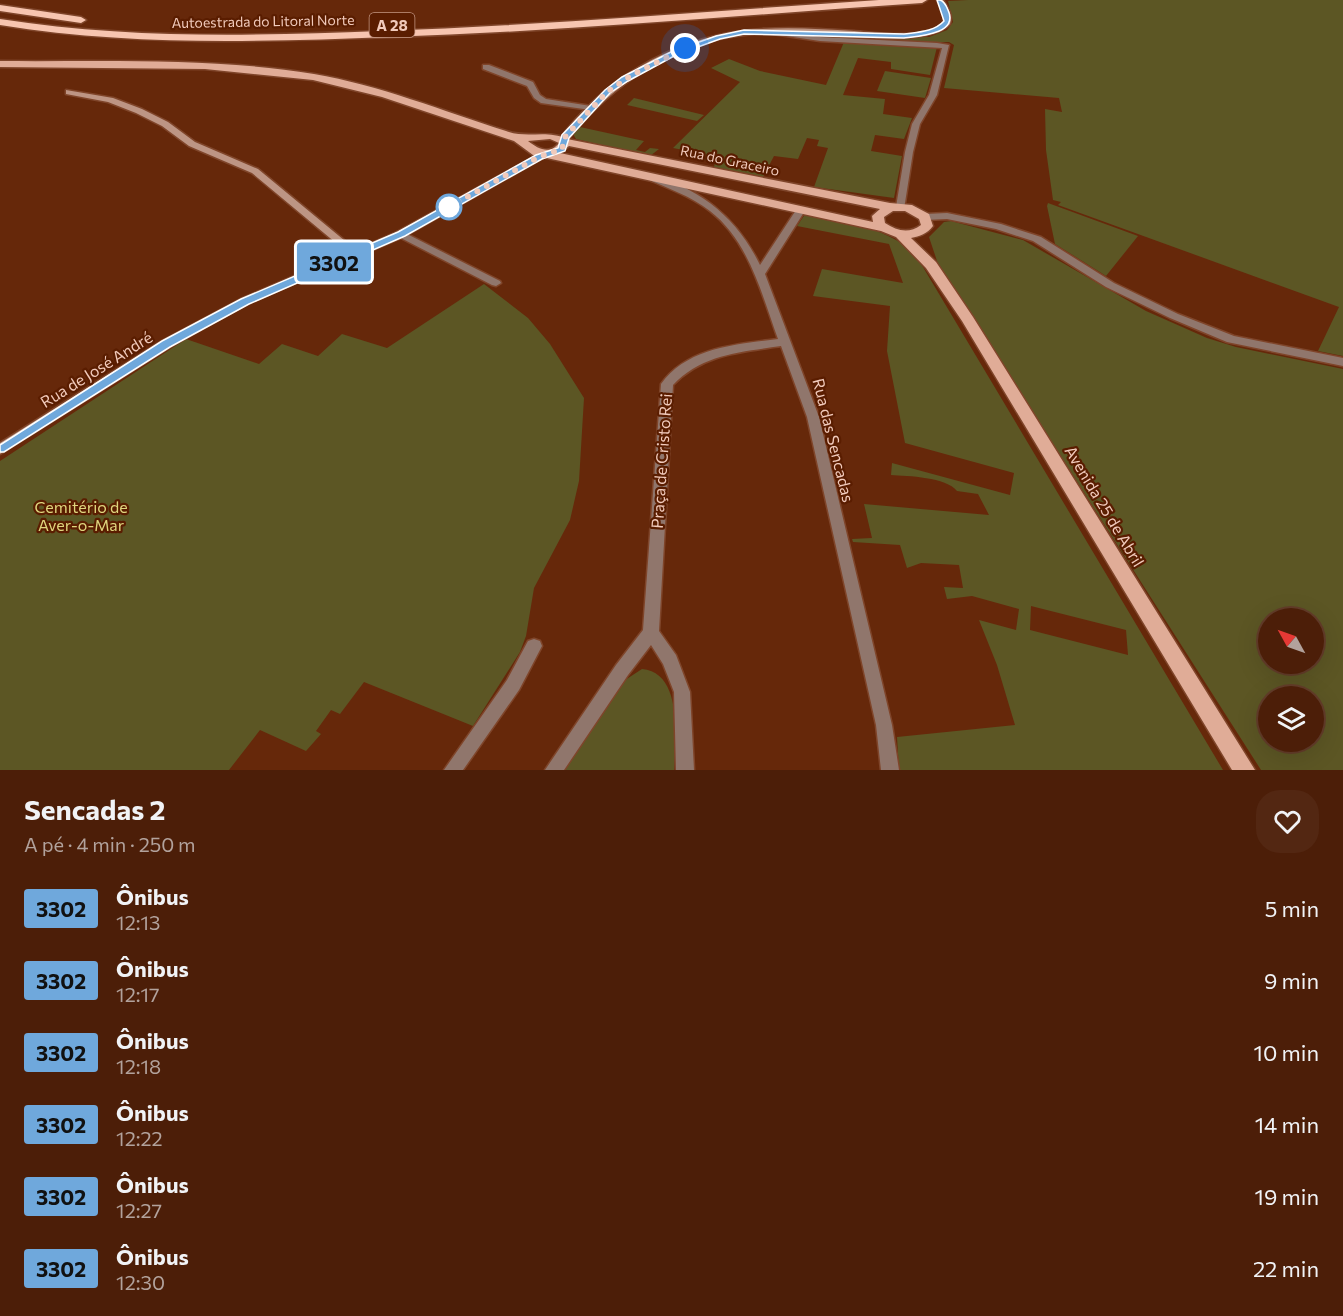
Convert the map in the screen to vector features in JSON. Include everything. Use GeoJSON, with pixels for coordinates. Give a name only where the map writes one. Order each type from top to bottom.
{"type":"FeatureCollection","features":[{"type":"Feature","properties":{"kind":"highway","name":"Autoestrada do Litoral Norte"},"geometry":{"type":"LineString","coordinates":[[149,26],[263,29],[414,24],[784,0]]}},
{"type":"Feature","properties":{"kind":"highway","name":"Autoestrada do Litoral Norte"},"geometry":{"type":"LineString","coordinates":[[0,22],[29,27],[143,37],[268,38],[514,28],[922,0]]}},
{"type":"Feature","properties":{"kind":"highway"},"geometry":{"type":"LineString","coordinates":[[0,9],[96,22]]}},
{"type":"Feature","properties":{"kind":"main road"},"geometry":{"type":"LineString","coordinates":[[0,63],[205,66],[314,77],[386,95],[518,139],[539,154],[562,149],[563,138]]}},
{"type":"Feature","properties":{"kind":"main road"},"geometry":{"type":"LineString","coordinates":[[537,138],[530,142],[539,154]]}},
{"type":"Feature","properties":{"kind":"main road","name":"Rua do Graceiro"},"geometry":{"type":"LineString","coordinates":[[518,139],[563,138],[576,144],[850,201],[895,207]]}},
{"type":"Feature","properties":{"kind":"main road"},"geometry":{"type":"LineString","coordinates":[[600,166],[616,161],[618,156],[612,151]]}},
{"type":"Feature","properties":{"kind":"main road","name":"Avenida 25 de Abril"},"geometry":{"type":"LineString","coordinates":[[539,154],[801,209],[884,228],[900,234],[931,265],[993,360],[1244,770]]}},
{"type":"Feature","properties":{"kind":"main road"},"geometry":{"type":"LineString","coordinates":[[884,228],[878,216],[895,207],[915,210],[925,223],[914,234],[900,234]]}},
{"type":"Feature","properties":{"kind":"main road","name":"Avenida 25 de Abril"},"geometry":{"type":"LineString","coordinates":[[925,223],[931,265]]}},
{"type":"Feature","properties":{"kind":"street"},"geometry":{"type":"LineString","coordinates":[[563,138],[607,92],[625,79],[679,50],[725,36],[766,32],[918,35],[932,32],[945,24],[948,16],[942,4]]}},
{"type":"Feature","properties":{"kind":"street"},"geometry":{"type":"LineString","coordinates":[[766,32],[820,39],[946,47],[933,95],[916,124],[895,207]]}},
{"type":"Feature","properties":{"kind":"street"},"geometry":{"type":"LineString","coordinates":[[486,67],[530,84],[537,96],[544,101],[591,108]]}},
{"type":"Feature","properties":{"kind":"street"},"geometry":{"type":"LineString","coordinates":[[69,92],[110,100],[139,111],[165,124],[192,144],[255,171],[354,253]]}},
{"type":"Feature","properties":{"kind":"street","name":"Rua de José André"},"geometry":{"type":"LineString","coordinates":[[0,449],[166,344],[245,301],[401,234],[539,154]]}},
{"type":"Feature","properties":{"kind":"street","name":"Rua das Sencadas"},"geometry":{"type":"LineString","coordinates":[[647,176],[693,197],[720,214],[738,233],[759,275],[813,417],[884,725],[890,770]]}},
{"type":"Feature","properties":{"kind":"street"},"geometry":{"type":"LineString","coordinates":[[759,275],[801,209]]}},
{"type":"Feature","properties":{"kind":"street"},"geometry":{"type":"LineString","coordinates":[[925,223],[947,216],[998,226],[1037,239],[1110,285],[1174,316],[1231,339],[1343,362]]}},
{"type":"Feature","properties":{"kind":"street"},"geometry":{"type":"LineString","coordinates":[[401,234],[496,283]]}},
{"type":"Feature","properties":{"kind":"street","name":"Praça de Cristo Rei"},"geometry":{"type":"LineString","coordinates":[[651,632],[667,384],[679,371],[714,353],[785,342]]}},
{"type":"Feature","properties":{"kind":"street"},"geometry":{"type":"LineString","coordinates":[[554,770],[622,670],[651,632],[670,660],[682,692],[685,770]]}},
{"type":"Feature","properties":{"kind":"street"},"geometry":{"type":"LineString","coordinates":[[453,770],[513,685],[534,646]]}},
{"type":"Feature","properties":{"kind":"green space"},"geometry":{"type":"Polygon","coordinates":[[[1343,0],[1343,356],[1318,351],[1339,307],[1058,205],[1061,202],[1053,200],[1046,150],[1045,109],[1062,112],[1059,98],[944,88],[954,45],[949,42],[910,43],[806,35],[929,37],[947,30],[953,22],[948,1],[1343,0]]]}},
{"type":"Feature","properties":{"kind":"green space"},"geometry":{"type":"Polygon","coordinates":[[[844,42],[937,47],[930,75],[891,69],[891,62],[858,58],[843,95],[885,99],[883,114],[912,118],[904,139],[875,135],[871,151],[902,156],[894,198],[814,187],[828,148],[817,146],[819,140],[807,138],[798,159],[774,156],[763,177],[714,167],[715,163],[697,158],[699,153],[673,148],[740,82],[711,68],[729,59],[760,71],[826,85],[844,42]]]}},
{"type":"Feature","properties":{"kind":"green space"},"geometry":{"type":"Polygon","coordinates":[[[885,71],[931,78],[925,98],[877,91],[885,71]]]}},
{"type":"Feature","properties":{"kind":"green space"},"geometry":{"type":"Polygon","coordinates":[[[634,98],[704,115],[697,121],[627,105],[634,98]]]}},
{"type":"Feature","properties":{"kind":"green space"},"geometry":{"type":"Polygon","coordinates":[[[580,127],[644,141],[636,150],[645,152],[650,148],[659,149],[650,156],[576,139],[573,134],[580,127]]]}},
{"type":"Feature","properties":{"kind":"green space"},"geometry":{"type":"Polygon","coordinates":[[[1048,203],[1138,236],[1106,276],[1055,244],[1048,203]]]}},
{"type":"Feature","properties":{"kind":"green space"},"geometry":{"type":"Polygon","coordinates":[[[806,213],[835,219],[889,236],[914,252],[1223,770],[899,770],[897,737],[1015,725],[997,665],[979,620],[1016,630],[1019,609],[972,596],[947,599],[944,587],[963,588],[959,565],[921,563],[907,568],[900,545],[853,542],[852,539],[872,538],[864,504],[989,515],[978,494],[957,491],[952,486],[936,480],[891,475],[892,463],[1010,495],[1014,473],[905,443],[887,351],[890,306],[813,296],[822,269],[903,283],[889,244],[797,226],[806,213]],[[1031,606],[1030,630],[1128,655],[1126,630],[1031,606]]]}},
{"type":"Feature","properties":{"kind":"green space"},"geometry":{"type":"Polygon","coordinates":[[[951,221],[1023,240],[1146,311],[1207,338],[1236,347],[1343,369],[1343,770],[1261,770],[938,264],[929,237],[944,222],[951,221]]]}},
{"type":"Feature","properties":{"kind":"green space","name":"Cemitério de Aver-o-Mar"},"geometry":{"type":"Polygon","coordinates":[[[484,284],[528,318],[550,344],[584,398],[579,481],[570,520],[534,588],[526,636],[520,652],[473,726],[364,682],[340,714],[331,710],[316,731],[321,734],[306,751],[260,730],[229,770],[0,770],[0,461],[186,339],[259,364],[282,344],[318,356],[342,334],[387,348],[484,284]]]}},
{"type":"Feature","properties":{"kind":"green space"},"geometry":{"type":"Polygon","coordinates":[[[642,669],[655,673],[665,682],[671,695],[676,726],[674,770],[564,770],[622,682],[642,669]]]}},
{"type":"Feature","properties":{"kind":"bus line","name":"3302"},"geometry":{"type":"LineString","coordinates":[[0,449],[166,344],[245,301],[401,234],[539,157],[562,149],[565,137],[607,92],[625,79],[673,53],[718,37],[744,32],[918,35],[932,32],[947,22],[948,16],[940,0]]}},
{"type":"Feature","properties":{"kind":"route"},"geometry":{"type":"LineString","coordinates":[[449,207],[539,157],[562,149],[565,137],[607,92],[632,75],[685,48]]}}]}
